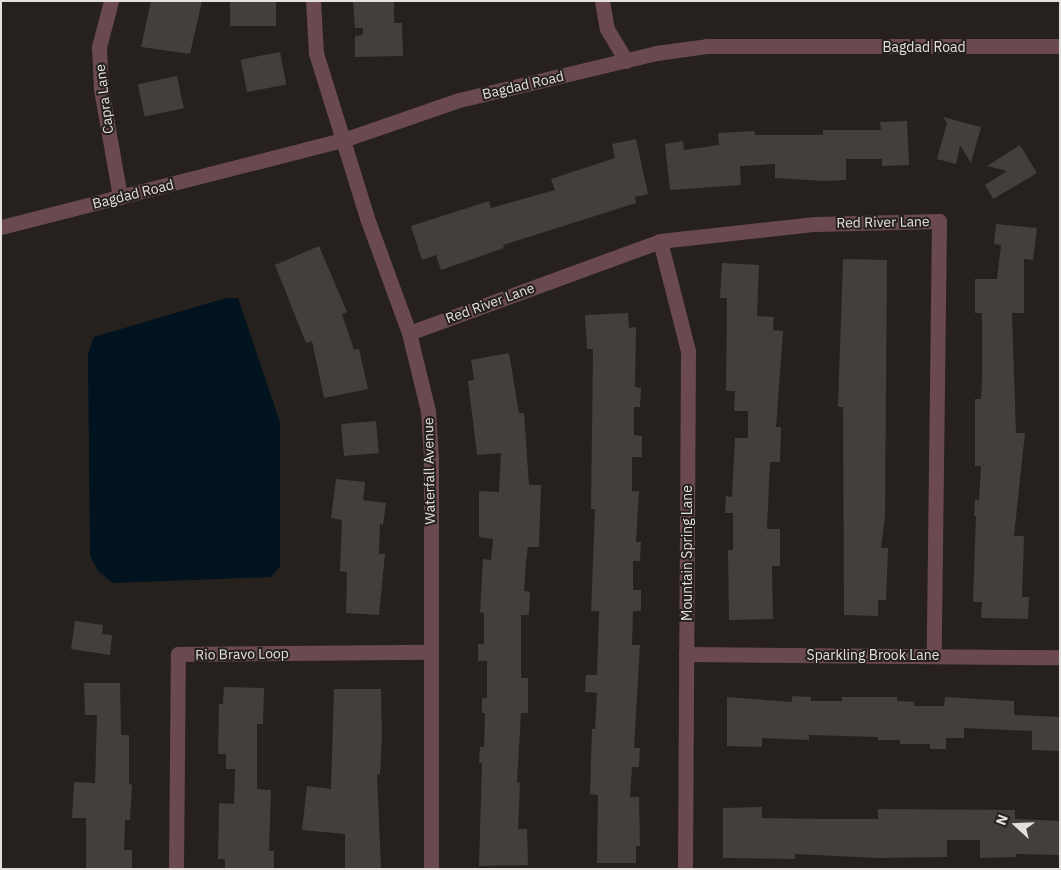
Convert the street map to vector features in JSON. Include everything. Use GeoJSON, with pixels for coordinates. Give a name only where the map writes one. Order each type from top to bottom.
{"type":"FeatureCollection","features":[{"type":"Feature","properties":{"kind":"street","name":"Capra Lane"},"geometry":{"type":"LineString","coordinates":[[111,1],[99,47],[101,89],[120,197]]}},
{"type":"Feature","properties":{"kind":"street","name":"Waterfall Avenue"},"geometry":{"type":"LineString","coordinates":[[314,1],[316,54],[343,140],[409,332],[428,411],[431,457],[431,869]]}},
{"type":"Feature","properties":{"kind":"street"},"geometry":{"type":"LineString","coordinates":[[602,1],[607,29],[626,62]]}},
{"type":"Feature","properties":{"kind":"street","name":"Bagdad Road"},"geometry":{"type":"LineString","coordinates":[[1,227],[343,140],[459,100],[626,62],[656,53],[707,46],[1060,46]]}},
{"type":"Feature","properties":{"kind":"street","name":"Red River Lane"},"geometry":{"type":"LineString","coordinates":[[409,332],[660,241],[815,224],[940,221],[934,655]]}},
{"type":"Feature","properties":{"kind":"street","name":"Mountain Spring Lane"},"geometry":{"type":"LineString","coordinates":[[660,241],[688,351],[686,869]]}},
{"type":"Feature","properties":{"kind":"street","name":"Rio Bravo Loop"},"geometry":{"type":"LineString","coordinates":[[176,869],[178,654],[430,652]]}},
{"type":"Feature","properties":{"kind":"street","name":"Sparkling Brook Lane"},"geometry":{"type":"LineString","coordinates":[[686,654],[1060,657]]}},
{"type":"Feature","properties":{"kind":"water"},"geometry":{"type":"Polygon","coordinates":[[[226,298],[238,298],[280,422],[280,566],[271,577],[113,583],[98,571],[90,556],[88,354],[94,337],[226,298]]]}},
{"type":"Feature","properties":{"kind":"building"},"geometry":{"type":"Polygon","coordinates":[[[151,1],[202,1],[190,54],[141,47],[151,1]]]}},
{"type":"Feature","properties":{"kind":"building"},"geometry":{"type":"Polygon","coordinates":[[[230,1],[276,1],[276,26],[230,26],[230,1]]]}},
{"type":"Feature","properties":{"kind":"building"},"geometry":{"type":"Polygon","coordinates":[[[353,1],[394,1],[394,23],[402,23],[403,56],[355,57],[355,36],[363,35],[363,28],[355,28],[353,1]]]}},
{"type":"Feature","properties":{"kind":"building"},"geometry":{"type":"Polygon","coordinates":[[[280,52],[286,84],[247,92],[241,60],[280,52]]]}},
{"type":"Feature","properties":{"kind":"building"},"geometry":{"type":"Polygon","coordinates":[[[177,76],[184,108],[145,117],[138,84],[177,76]]]}},
{"type":"Feature","properties":{"kind":"building"},"geometry":{"type":"Polygon","coordinates":[[[943,117],[981,127],[971,163],[960,145],[956,164],[937,159],[947,123],[943,117]]]}},
{"type":"Feature","properties":{"kind":"building"},"geometry":{"type":"Polygon","coordinates":[[[907,121],[909,165],[882,166],[882,159],[846,159],[846,180],[823,181],[775,178],[775,164],[740,166],[741,185],[670,190],[665,144],[683,141],[684,150],[719,145],[718,133],[754,131],[755,135],[823,135],[823,130],[881,130],[880,122],[907,121]]]}},
{"type":"Feature","properties":{"kind":"building"},"geometry":{"type":"Polygon","coordinates":[[[636,139],[648,194],[635,197],[636,203],[503,245],[504,248],[441,270],[436,255],[422,260],[411,226],[489,201],[491,208],[555,190],[551,179],[615,158],[612,144],[636,139]]]}},
{"type":"Feature","properties":{"kind":"building"},"geometry":{"type":"Polygon","coordinates":[[[1020,145],[1037,173],[993,199],[985,185],[1007,171],[987,166],[1020,145]]]}},
{"type":"Feature","properties":{"kind":"building"},"geometry":{"type":"Polygon","coordinates":[[[996,224],[1037,228],[1033,260],[1024,259],[1024,313],[1012,313],[1016,433],[1025,433],[1014,536],[1024,536],[1022,597],[1029,597],[1028,619],[981,618],[982,602],[973,602],[975,499],[979,500],[981,466],[975,466],[975,399],[981,399],[982,380],[982,313],[975,313],[975,279],[997,279],[1001,245],[994,244],[996,224]]]}},
{"type":"Feature","properties":{"kind":"building"},"geometry":{"type":"Polygon","coordinates":[[[319,246],[347,312],[342,314],[354,350],[359,349],[368,389],[324,398],[312,341],[306,343],[275,265],[319,246]]]}},
{"type":"Feature","properties":{"kind":"building"},"geometry":{"type":"Polygon","coordinates":[[[843,259],[887,260],[885,516],[881,548],[888,548],[886,600],[878,600],[878,616],[844,615],[843,407],[838,407],[843,259]]]}},
{"type":"Feature","properties":{"kind":"building"},"geometry":{"type":"Polygon","coordinates":[[[722,263],[759,265],[757,316],[774,317],[773,330],[783,331],[776,427],[781,427],[780,462],[770,462],[767,529],[780,529],[780,566],[772,566],[773,619],[729,620],[728,550],[733,550],[733,513],[725,513],[726,496],[732,497],[735,438],[748,438],[748,411],[734,411],[735,391],[726,391],[727,298],[720,298],[722,263]]]}},
{"type":"Feature","properties":{"kind":"building"},"geometry":{"type":"Polygon","coordinates":[[[628,313],[629,328],[636,327],[635,387],[641,388],[640,407],[634,407],[634,435],[642,436],[642,457],[632,457],[632,491],[639,491],[636,542],[641,542],[640,561],[633,561],[633,590],[641,590],[641,611],[633,611],[632,645],[640,645],[634,748],[640,748],[639,767],[632,767],[630,797],[639,797],[640,846],[636,846],[636,863],[597,863],[598,795],[590,794],[592,729],[595,729],[597,693],[585,692],[586,675],[597,675],[599,611],[591,611],[595,509],[591,509],[593,349],[587,349],[585,315],[628,313]]]}},
{"type":"Feature","properties":{"kind":"building"},"geometry":{"type":"Polygon","coordinates":[[[509,353],[519,413],[524,413],[529,485],[541,485],[539,547],[528,547],[526,561],[524,591],[530,592],[529,615],[521,615],[521,678],[528,678],[528,713],[521,713],[517,782],[520,783],[518,829],[527,829],[528,865],[479,866],[482,763],[479,763],[480,747],[484,747],[485,713],[482,713],[482,698],[487,698],[487,661],[478,661],[478,644],[484,644],[484,613],[480,612],[483,559],[491,560],[493,539],[479,537],[479,491],[499,492],[501,453],[477,455],[468,381],[474,380],[471,360],[509,353]]]}},
{"type":"Feature","properties":{"kind":"building"},"geometry":{"type":"Polygon","coordinates":[[[376,421],[379,453],[344,456],[341,424],[376,421]]]}},
{"type":"Feature","properties":{"kind":"building"},"geometry":{"type":"Polygon","coordinates":[[[336,479],[365,482],[363,500],[386,503],[383,525],[380,524],[379,554],[385,554],[379,615],[346,613],[347,572],[340,571],[342,520],[331,518],[336,479]]]}},
{"type":"Feature","properties":{"kind":"building"},"geometry":{"type":"Polygon","coordinates":[[[75,621],[103,625],[102,634],[112,635],[110,655],[71,649],[75,621]]]}},
{"type":"Feature","properties":{"kind":"building"},"geometry":{"type":"Polygon","coordinates":[[[84,683],[120,683],[121,735],[129,735],[129,784],[132,785],[130,820],[125,820],[124,850],[132,850],[132,869],[86,869],[86,818],[72,818],[74,782],[95,783],[97,715],[85,715],[84,683]]]}},
{"type":"Feature","properties":{"kind":"building"},"geometry":{"type":"Polygon","coordinates":[[[224,687],[264,688],[263,724],[257,724],[257,789],[271,790],[269,851],[274,851],[274,869],[225,869],[225,859],[218,859],[219,803],[234,804],[235,769],[226,769],[226,754],[218,754],[219,704],[223,704],[224,687]]]}},
{"type":"Feature","properties":{"kind":"building"},"geometry":{"type":"Polygon","coordinates":[[[334,689],[381,689],[382,738],[380,775],[377,774],[381,869],[345,869],[345,834],[302,830],[307,786],[331,789],[334,689]]]}},
{"type":"Feature","properties":{"kind":"building"},"geometry":{"type":"Polygon","coordinates":[[[792,696],[811,697],[811,701],[842,701],[842,697],[897,697],[897,701],[914,702],[914,706],[944,706],[945,697],[1014,701],[1014,715],[1060,717],[1060,751],[1032,750],[1032,731],[964,728],[964,738],[946,738],[946,749],[930,749],[930,744],[900,744],[900,740],[878,740],[878,737],[809,735],[809,740],[762,738],[762,747],[727,746],[727,697],[792,702],[792,696]]]}},
{"type":"Feature","properties":{"kind":"building"},"geometry":{"type":"Polygon","coordinates":[[[762,807],[762,818],[825,819],[878,819],[878,809],[1015,810],[1015,819],[1060,821],[1060,855],[1016,854],[1016,857],[980,858],[980,840],[947,840],[947,857],[878,858],[795,854],[795,859],[723,858],[723,808],[762,807]]]}}]}
